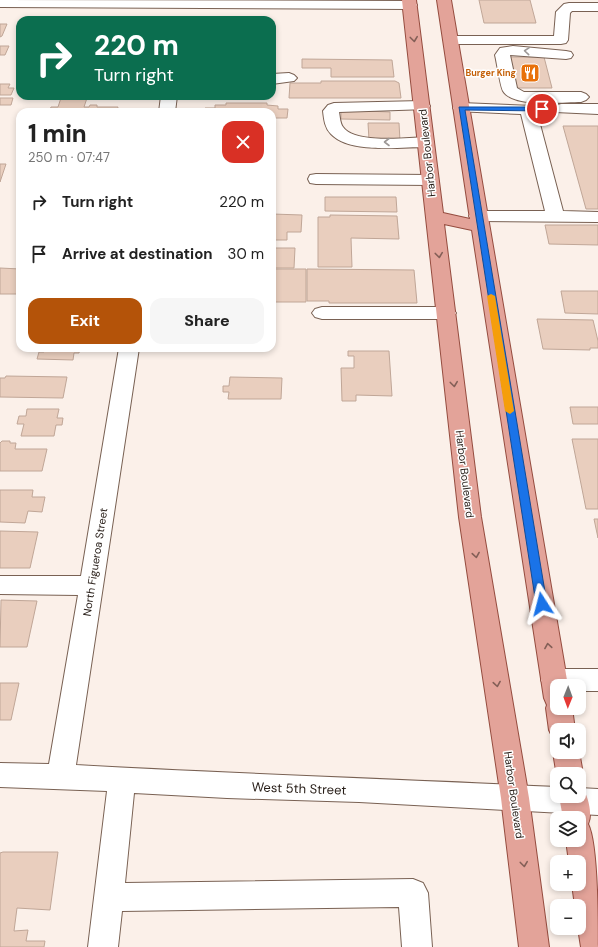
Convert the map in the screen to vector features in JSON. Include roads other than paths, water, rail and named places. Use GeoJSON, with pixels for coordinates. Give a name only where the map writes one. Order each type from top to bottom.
{"type":"FeatureCollection","features":[{"type":"Feature","properties":{"kind":"main road"},"geometry":{"type":"LineString","coordinates":[[444,0],[554,679]]}},
{"type":"Feature","properties":{"kind":"main road","name":"Harbor Boulevard"},"geometry":{"type":"LineString","coordinates":[[410,3],[470,517],[515,798],[534,947]]}},
{"type":"Feature","properties":{"kind":"main road"},"geometry":{"type":"LineString","coordinates":[[434,216],[479,222]]}},
{"type":"Feature","properties":{"kind":"main road"},"geometry":{"type":"LineString","coordinates":[[581,847],[596,947]]}},
{"type":"Feature","properties":{"kind":"street"},"geometry":{"type":"LineString","coordinates":[[183,16],[185,2]]}},
{"type":"Feature","properties":{"kind":"street"},"geometry":{"type":"LineString","coordinates":[[0,3],[410,3]]}},
{"type":"Feature","properties":{"kind":"street"},"geometry":{"type":"LineString","coordinates":[[450,40],[561,40],[563,12],[569,7],[598,7]]}},
{"type":"Feature","properties":{"kind":"street"},"geometry":{"type":"LineString","coordinates":[[566,55],[513,50],[505,51],[502,55],[510,90],[518,96],[524,97],[581,97]]}},
{"type":"Feature","properties":{"kind":"street"},"geometry":{"type":"LineString","coordinates":[[276,79],[289,78]]}},
{"type":"Feature","properties":{"kind":"street"},"geometry":{"type":"LineString","coordinates":[[422,106],[342,107],[334,108],[331,111],[333,124],[338,132],[345,137],[358,141],[371,142],[426,142]]}},
{"type":"Feature","properties":{"kind":"street"},"geometry":{"type":"LineString","coordinates":[[461,108],[598,109]]}},
{"type":"Feature","properties":{"kind":"street"},"geometry":{"type":"LineString","coordinates":[[528,109],[555,216]]}},
{"type":"Feature","properties":{"kind":"street"},"geometry":{"type":"LineString","coordinates":[[316,179],[430,180]]}},
{"type":"Feature","properties":{"kind":"street"},"geometry":{"type":"LineString","coordinates":[[479,222],[555,216],[598,217]]}},
{"type":"Feature","properties":{"kind":"street"},"geometry":{"type":"LineString","coordinates":[[322,313],[446,313]]}},
{"type":"Feature","properties":{"kind":"street","name":"North Figueroa Street"},"geometry":{"type":"LineString","coordinates":[[61,776],[128,352]]}},
{"type":"Feature","properties":{"kind":"street"},"geometry":{"type":"LineString","coordinates":[[0,585],[92,586]]}},
{"type":"Feature","properties":{"kind":"street"},"geometry":{"type":"LineString","coordinates":[[586,683],[598,680]]}},
{"type":"Feature","properties":{"kind":"street","name":"West 5th Street"},"geometry":{"type":"LineString","coordinates":[[0,775],[61,776],[227,786],[359,790],[515,798],[580,804]]}},
{"type":"Feature","properties":{"kind":"street"},"geometry":{"type":"LineString","coordinates":[[103,947],[122,780]]}},
{"type":"Feature","properties":{"kind":"street"},"geometry":{"type":"LineString","coordinates":[[108,897],[413,893],[417,947]]}},
{"type":"Feature","properties":{"kind":"place","name":"Burger King"},"geometry":{"type":"Point","coordinates":[530,73]}}]}
